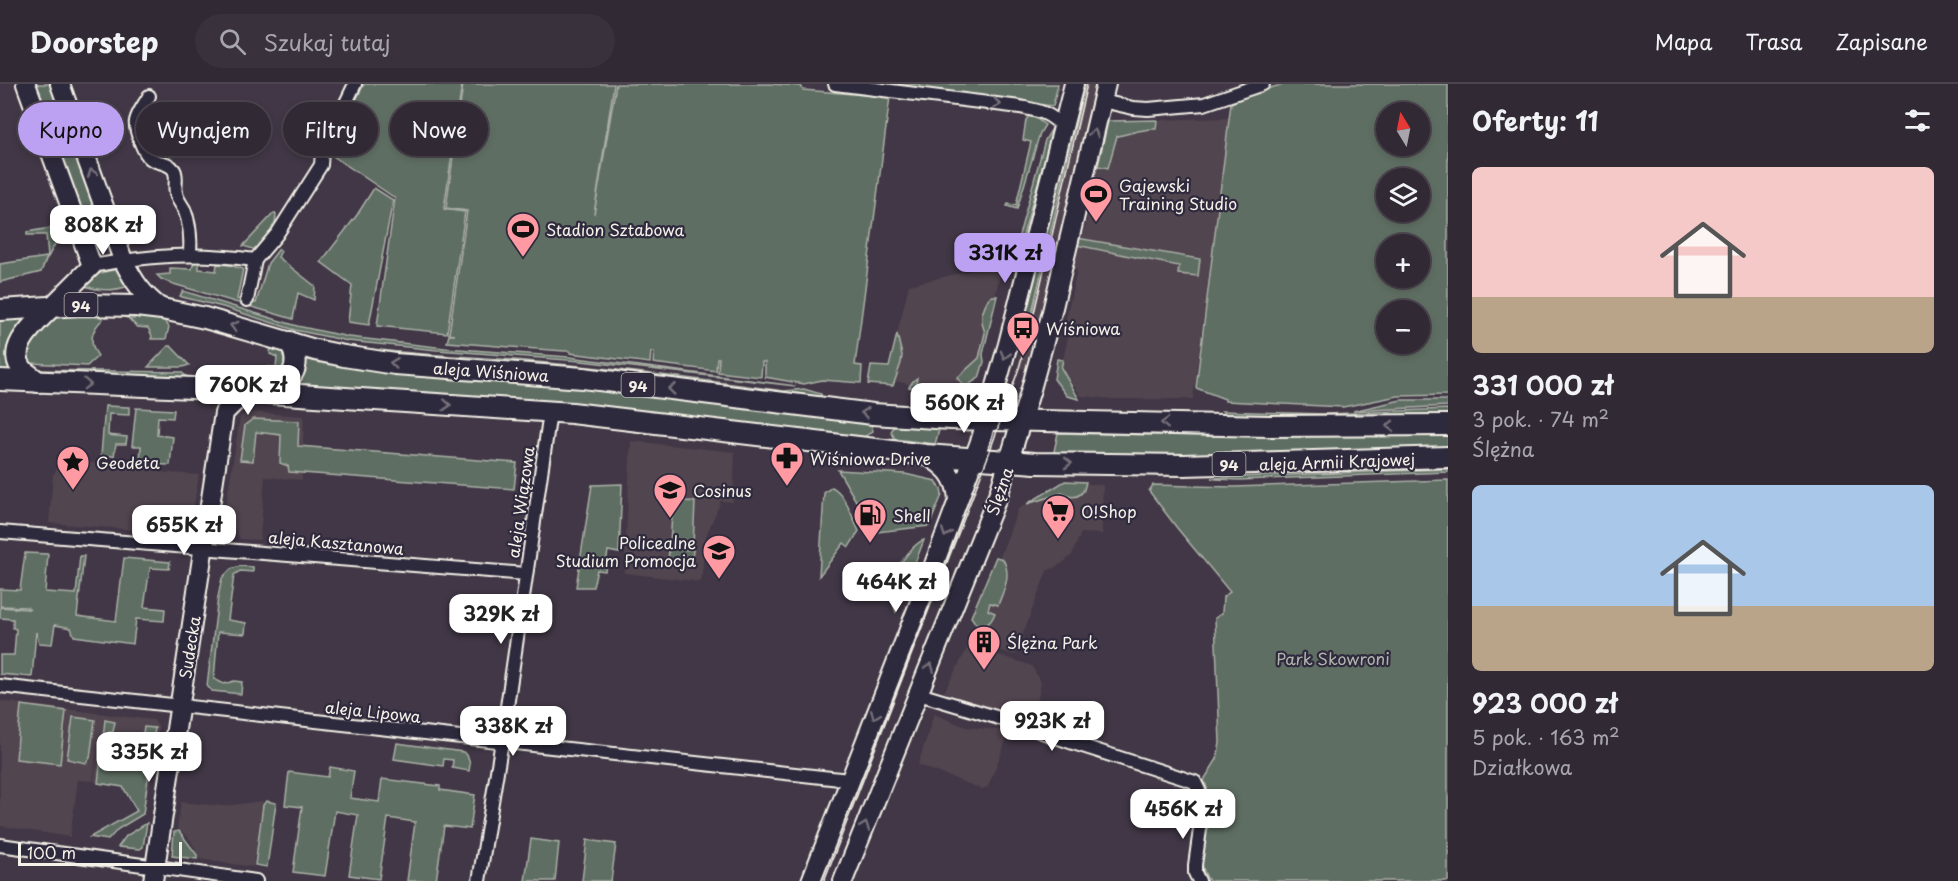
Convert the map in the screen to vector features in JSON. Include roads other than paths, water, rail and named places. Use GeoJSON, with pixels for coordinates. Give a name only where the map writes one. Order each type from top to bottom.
{"type":"FeatureCollection","features":[{"type":"Feature","properties":{"kind":"main road"},"geometry":{"type":"LineString","coordinates":[[26,84],[92,266],[51,307],[20,343],[18,359],[24,370],[38,382]]}},
{"type":"Feature","properties":{"kind":"main road"},"geometry":{"type":"LineString","coordinates":[[60,84],[123,260],[136,286],[162,309]]}},
{"type":"Feature","properties":{"kind":"main road","name":"Ślężna"},"geometry":{"type":"LineString","coordinates":[[811,881],[920,603],[987,420],[1074,84]]}},
{"type":"Feature","properties":{"kind":"main road","name":"Ślężna"},"geometry":{"type":"LineString","coordinates":[[843,881],[990,519],[1009,461],[1054,302],[1104,93]]}},
{"type":"Feature","properties":{"kind":"main road"},"geometry":{"type":"LineString","coordinates":[[83,243],[113,234]]}},
{"type":"Feature","properties":{"kind":"main road","name":"aleja Wiśniowa"},"geometry":{"type":"LineString","coordinates":[[0,310],[109,305],[162,309],[205,318],[344,356],[395,364],[583,378],[842,411],[941,419],[987,420]]}},
{"type":"Feature","properties":{"kind":"main road"},"geometry":{"type":"LineString","coordinates":[[205,389],[224,413],[236,402],[257,392],[277,387],[294,373],[294,353],[290,342]]}},
{"type":"Feature","properties":{"kind":"main road","name":"94"},"geometry":{"type":"LineString","coordinates":[[0,380],[257,392],[550,412],[926,455],[1009,461]]}},
{"type":"Feature","properties":{"kind":"main road","name":"Sudecka"},"geometry":{"type":"LineString","coordinates":[[154,874],[224,413]]}},
{"type":"Feature","properties":{"kind":"main road","name":"94"},"geometry":{"type":"LineString","coordinates":[[987,420],[1021,420]]}},
{"type":"Feature","properties":{"kind":"main road","name":"aleja Armii Krajowej"},"geometry":{"type":"LineString","coordinates":[[1021,420],[1279,426],[1448,425]]}},
{"type":"Feature","properties":{"kind":"main road"},"geometry":{"type":"LineString","coordinates":[[926,455],[952,475],[958,499]]}},
{"type":"Feature","properties":{"kind":"main road","name":"aleja Armii Krajowej"},"geometry":{"type":"LineString","coordinates":[[1009,461],[1184,465],[1448,457]]}},
{"type":"Feature","properties":{"kind":"street"},"geometry":{"type":"LineString","coordinates":[[247,300],[255,260],[277,234],[321,165],[325,144],[355,84]]}},
{"type":"Feature","properties":{"kind":"street"},"geometry":{"type":"LineString","coordinates":[[835,84],[1020,107],[1046,113],[1056,119],[1063,128]]}},
{"type":"Feature","properties":{"kind":"street"},"geometry":{"type":"LineString","coordinates":[[1104,93],[1133,108],[1165,108],[1210,103],[1263,84]]}},
{"type":"Feature","properties":{"kind":"street"},"geometry":{"type":"LineString","coordinates":[[149,96],[138,115],[135,127],[145,153],[150,158],[166,163],[174,170],[176,194],[188,221],[190,255]]}},
{"type":"Feature","properties":{"kind":"street"},"geometry":{"type":"LineString","coordinates":[[92,266],[152,256],[190,255],[255,260]]}},
{"type":"Feature","properties":{"kind":"street","name":"aleja Wiązowa"},"geometry":{"type":"LineString","coordinates":[[479,881],[550,412]]}},
{"type":"Feature","properties":{"kind":"street","name":"aleja Kasztanowa"},"geometry":{"type":"LineString","coordinates":[[0,532],[526,574]]}},
{"type":"Feature","properties":{"kind":"street","name":"aleja Lipowa"},"geometry":{"type":"LineString","coordinates":[[0,686],[849,780]]}},
{"type":"Feature","properties":{"kind":"street"},"geometry":{"type":"LineString","coordinates":[[919,694],[1196,782],[1204,801],[1195,865],[1195,873],[1199,881]]}},
{"type":"Feature","properties":{"kind":"street"},"geometry":{"type":"LineString","coordinates":[[0,845],[154,874],[256,881]]}},
{"type":"Feature","properties":{"kind":"tram line"},"geometry":{"type":"LineString","coordinates":[[824,881],[987,459],[1019,368],[1031,326],[1087,84]]}},
{"type":"Feature","properties":{"kind":"place","name":"Gajewski Training Studio"},"geometry":{"type":"Point","coordinates":[1096,223]}},
{"type":"Feature","properties":{"kind":"place","name":"Stadion Sztabowa"},"geometry":{"type":"Point","coordinates":[523,258]}},
{"type":"Feature","properties":{"kind":"place","name":"Wiśniowa"},"geometry":{"type":"Point","coordinates":[1023,357]}},
{"type":"Feature","properties":{"kind":"place","name":"Wiśniowa Drive"},"geometry":{"type":"Point","coordinates":[787,487]}},
{"type":"Feature","properties":{"kind":"place","name":"Geodeta"},"geometry":{"type":"Point","coordinates":[73,491]}},
{"type":"Feature","properties":{"kind":"place","name":"Cosinus"},"geometry":{"type":"Point","coordinates":[670,519]}},
{"type":"Feature","properties":{"kind":"place","name":"O!Shop"},"geometry":{"type":"Point","coordinates":[1058,540]}},
{"type":"Feature","properties":{"kind":"place","name":"Shell"},"geometry":{"type":"Point","coordinates":[870,544]}},
{"type":"Feature","properties":{"kind":"place","name":"Policealne Studium Promocja"},"geometry":{"type":"Point","coordinates":[719,580]}},
{"type":"Feature","properties":{"kind":"place","name":"Ślężna Park"},"geometry":{"type":"Point","coordinates":[984,671]}},
{"type":"Feature","properties":{"kind":"park label","name":"Park Skowroni"},"geometry":{"type":"Point","coordinates":[1333,658]}}]}
